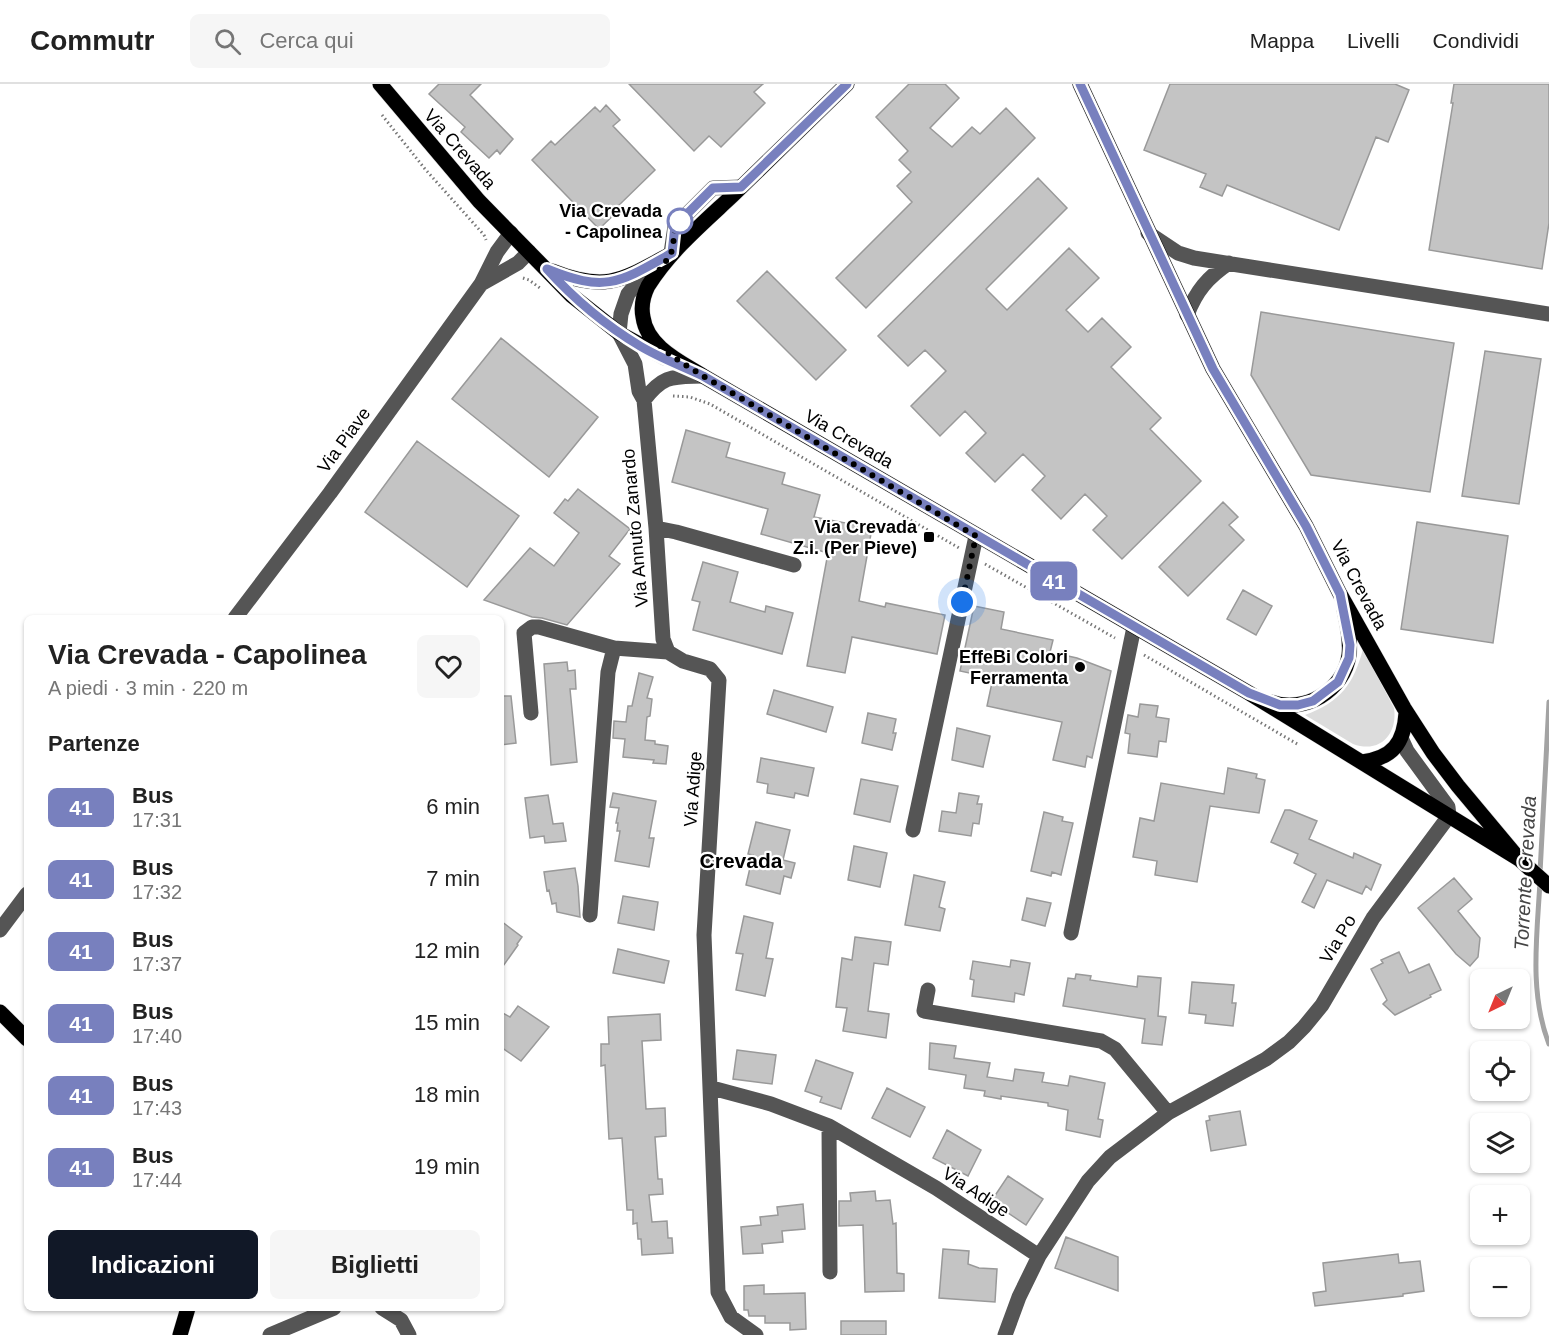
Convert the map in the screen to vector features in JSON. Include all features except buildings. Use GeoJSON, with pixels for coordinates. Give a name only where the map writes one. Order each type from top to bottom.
{"type":"FeatureCollection","features":[{"type":"Feature","properties":{"kind":"main road","name":"Via Crevada"},"geometry":{"type":"LineString","coordinates":[[380,84],[479,201],[571,295],[619,333],[642,347],[703,376]]}},
{"type":"Feature","properties":{"kind":"main road","name":"Via Crevada"},"geometry":{"type":"LineString","coordinates":[[847,84],[672,253],[647,289],[642,302],[643,319],[656,343],[667,354],[703,376],[1249,693],[1519,860],[1549,886]]}},
{"type":"Feature","properties":{"kind":"main road","name":"Via Crevada"},"geometry":{"type":"LineString","coordinates":[[1080,84],[1213,369],[1306,526],[1340,594],[1407,713],[1458,786],[1519,860]]}},
{"type":"Feature","properties":{"kind":"main road","name":"Via Crevada"},"geometry":{"type":"LineString","coordinates":[[547,269],[576,280],[609,282],[633,274],[672,253]]}},
{"type":"Feature","properties":{"kind":"main road"},"geometry":{"type":"LineString","coordinates":[[1249,693],[1280,705],[1298,705],[1313,701],[1338,682],[1349,658],[1350,645],[1340,594]]}},
{"type":"Feature","properties":{"kind":"main road"},"geometry":{"type":"LineString","coordinates":[[1362,762],[1386,756],[1401,738],[1407,713]]}},
{"type":"Feature","properties":{"kind":"main road"},"geometry":{"type":"LineString","coordinates":[[0,1012],[24,1036]]}},
{"type":"Feature","properties":{"kind":"main road"},"geometry":{"type":"LineString","coordinates":[[185,1333],[188,1311]]}},
{"type":"Feature","properties":{"kind":"street"},"geometry":{"type":"LineString","coordinates":[[1148,233],[1178,253],[1194,258],[1549,314]]}},
{"type":"Feature","properties":{"kind":"street","name":"Via Piave"},"geometry":{"type":"LineString","coordinates":[[238,615],[330,493],[481,284],[497,252],[510,234]]}},
{"type":"Feature","properties":{"kind":"street","name":"Via Piave"},"geometry":{"type":"LineString","coordinates":[[481,284],[518,263],[529,252]]}},
{"type":"Feature","properties":{"kind":"street","name":"Via Crevada"},"geometry":{"type":"LineString","coordinates":[[619,333],[621,314],[628,294],[638,282],[672,253]]}},
{"type":"Feature","properties":{"kind":"street"},"geometry":{"type":"LineString","coordinates":[[1187,315],[1201,286],[1229,263]]}},
{"type":"Feature","properties":{"kind":"street","name":"Via Annuto Zanardo"},"geometry":{"type":"LineString","coordinates":[[619,333],[635,364],[639,391],[644,399],[663,639],[668,652]]}},
{"type":"Feature","properties":{"kind":"street"},"geometry":{"type":"LineString","coordinates":[[644,399],[655,385],[663,380],[703,376]]}},
{"type":"Feature","properties":{"kind":"street"},"geometry":{"type":"LineString","coordinates":[[656,528],[794,565]]}},
{"type":"Feature","properties":{"kind":"street"},"geometry":{"type":"LineString","coordinates":[[913,830],[976,536]]}},
{"type":"Feature","properties":{"kind":"street","name":"Via Adige"},"geometry":{"type":"LineString","coordinates":[[531,713],[524,633],[532,627],[614,648],[668,652],[683,661],[710,669],[719,680],[704,935],[712,1088],[718,1292],[730,1317],[756,1335]]}},
{"type":"Feature","properties":{"kind":"street"},"geometry":{"type":"LineString","coordinates":[[1071,933],[1134,627]]}},
{"type":"Feature","properties":{"kind":"street"},"geometry":{"type":"LineString","coordinates":[[590,915],[608,672],[614,648]]}},
{"type":"Feature","properties":{"kind":"street"},"geometry":{"type":"LineString","coordinates":[[1401,738],[1407,751],[1448,807],[1449,816]]}},
{"type":"Feature","properties":{"kind":"street","name":"Via Po"},"geometry":{"type":"LineString","coordinates":[[1005,1335],[1038,1256],[1088,1181],[1110,1157],[1168,1113],[1266,1059],[1304,1027],[1322,1005],[1373,918],[1449,816]]}},
{"type":"Feature","properties":{"kind":"street"},"geometry":{"type":"LineString","coordinates":[[0,930],[24,898]]}},
{"type":"Feature","properties":{"kind":"street"},"geometry":{"type":"LineString","coordinates":[[928,990],[924,1011],[1101,1041],[1115,1049],[1168,1113]]}},
{"type":"Feature","properties":{"kind":"street","name":"Via Adige"},"geometry":{"type":"LineString","coordinates":[[712,1088],[771,1104],[829,1126],[936,1188],[1038,1256]]}},
{"type":"Feature","properties":{"kind":"street"},"geometry":{"type":"LineString","coordinates":[[829,1126],[830,1272]]}},
{"type":"Feature","properties":{"kind":"street"},"geometry":{"type":"LineString","coordinates":[[270,1335],[327,1311]]}},
{"type":"Feature","properties":{"kind":"street"},"geometry":{"type":"LineString","coordinates":[[387,1311],[401,1320],[409,1335]]}},
{"type":"Feature","properties":{"kind":"path"},"geometry":{"type":"LineString","coordinates":[[382,115],[425,170],[479,230]]}},
{"type":"Feature","properties":{"kind":"path"},"geometry":{"type":"LineString","coordinates":[[690,397],[710,404],[1299,744]]}},
{"type":"Feature","properties":{"kind":"shaded area"},"geometry":{"type":"Polygon","coordinates":[[[1363,649],[1394,708],[1393,726],[1390,733],[1385,740],[1371,746],[1353,744],[1305,715],[1328,704],[1344,690],[1355,672],[1363,649]]]}},
{"type":"Feature","properties":{"kind":"waterway","name":"Torrente Crevada"},"geometry":{"type":"LineString","coordinates":[[1540,873],[1549,702]]}},
{"type":"Feature","properties":{"kind":"waterway","name":"Torrente Crevada"},"geometry":{"type":"LineString","coordinates":[[1540,882],[1536,944],[1537,985],[1543,1025],[1549,1044]]}},
{"type":"Feature","properties":{"kind":"bus line","name":"41"},"geometry":{"type":"LineString","coordinates":[[847,84],[741,187],[713,188],[675,226],[672,253],[618,281],[576,280],[547,269],[571,295],[619,333],[642,347],[703,376],[1249,693],[1280,705],[1298,705],[1313,701],[1338,682],[1349,658],[1350,645],[1340,594],[1306,526],[1213,369],[1080,84]]}},
{"type":"Feature","properties":{"kind":"place","name":"Via Crevada - Capolinea"},"geometry":{"type":"Point","coordinates":[680,221]}},
{"type":"Feature","properties":{"kind":"place","name":"Via Crevada Z.i. (Per Pieve)"},"geometry":{"type":"Point","coordinates":[929,537]}},
{"type":"Feature","properties":{"kind":"place","name":"EffeBi Colori Ferramenta"},"geometry":{"type":"Point","coordinates":[1080,667]}},
{"type":"Feature","properties":{"kind":"district","name":"Crevada"},"geometry":{"type":"Point","coordinates":[741,860]}},
{"type":"Feature","properties":{"kind":"route"},"geometry":{"type":"LineString","coordinates":[[680,221],[675,226],[672,253],[647,289],[642,302],[643,319],[656,343],[667,354],[703,376],[976,536],[962,602]]}}]}
